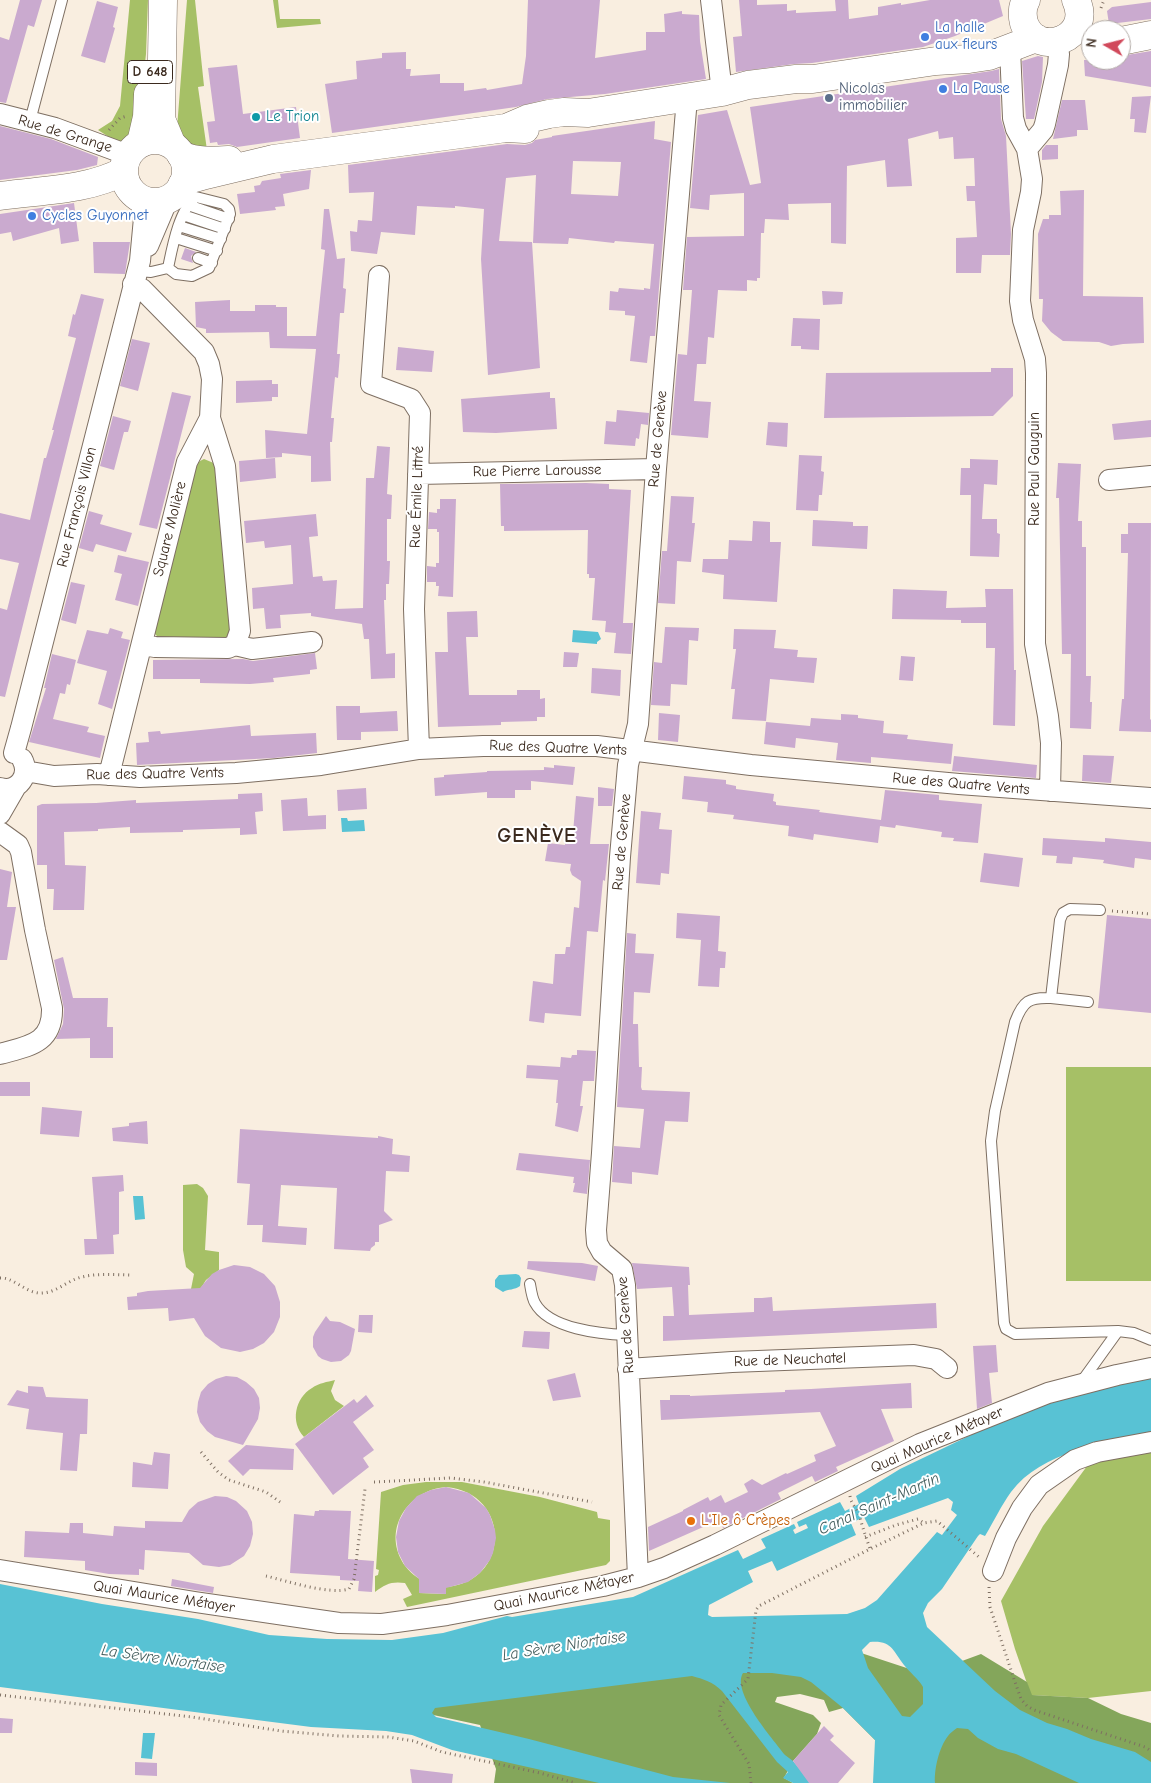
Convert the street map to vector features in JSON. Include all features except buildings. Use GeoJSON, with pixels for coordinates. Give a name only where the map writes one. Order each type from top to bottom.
{"type":"FeatureCollection","features":[{"type":"Feature","properties":{"kind":"main road","name":"D 648"},"geometry":{"type":"LineString","coordinates":[[133,172],[147,118],[154,0]]}},
{"type":"Feature","properties":{"kind":"main road"},"geometry":{"type":"LineString","coordinates":[[163,0],[161,118],[186,169],[180,201]]}},
{"type":"Feature","properties":{"kind":"main road"},"geometry":{"type":"LineString","coordinates":[[936,61],[987,44],[1002,34],[1024,6]]}},
{"type":"Feature","properties":{"kind":"main road"},"geometry":{"type":"LineString","coordinates":[[1024,6],[1026,26],[1071,30]]}},
{"type":"Feature","properties":{"kind":"main road"},"geometry":{"type":"LineString","coordinates":[[180,201],[192,180],[273,160],[506,128],[527,119],[564,112],[588,113],[686,109],[722,92],[746,98],[774,93],[813,79],[936,61],[989,56],[1071,30]]}},
{"type":"Feature","properties":{"kind":"main road"},"geometry":{"type":"LineString","coordinates":[[0,196],[68,189],[133,172],[156,140],[176,149],[191,159],[201,161],[273,160]]}},
{"type":"Feature","properties":{"kind":"main road"},"geometry":{"type":"LineString","coordinates":[[133,172],[151,202],[180,201]]}},
{"type":"Feature","properties":{"kind":"street"},"geometry":{"type":"LineString","coordinates":[[710,2],[722,92]]}},
{"type":"Feature","properties":{"kind":"street"},"geometry":{"type":"LineString","coordinates":[[1027,150],[1043,130],[1059,54],[1071,30]]}},
{"type":"Feature","properties":{"kind":"street","name":"Rue Paul Gauguin"},"geometry":{"type":"LineString","coordinates":[[1010,49],[1013,118],[1016,129],[1027,150],[1032,179],[1023,230],[1020,301],[1022,320],[1035,359],[1036,374],[1035,644],[1051,743],[1050,791]]}},
{"type":"Feature","properties":{"kind":"street","name":"Rue de Genève"},"geometry":{"type":"LineString","coordinates":[[638,1577],[625,1284],[622,1269],[599,1248],[596,1230],[620,857],[628,765],[638,724],[656,469],[686,109]]}},
{"type":"Feature","properties":{"kind":"street","name":"Rue de Grange"},"geometry":{"type":"LineString","coordinates":[[0,114],[30,121],[103,145],[133,172]]}},
{"type":"Feature","properties":{"kind":"street","name":"Rue François Villon"},"geometry":{"type":"LineString","coordinates":[[7,752],[22,728],[137,272],[144,218],[133,172]]}},
{"type":"Feature","properties":{"kind":"street","name":"Rue François Villon"},"geometry":{"type":"LineString","coordinates":[[137,272],[180,201]]}},
{"type":"Feature","properties":{"kind":"street","name":"Square Molière"},"geometry":{"type":"LineString","coordinates":[[137,272],[142,288],[204,352],[209,364],[212,379],[210,418],[225,466],[240,631],[235,646]]}},
{"type":"Feature","properties":{"kind":"street","name":"Rue Émile Littré"},"geometry":{"type":"LineString","coordinates":[[379,276],[371,384],[412,399],[420,413],[414,609],[419,749]]}},
{"type":"Feature","properties":{"kind":"street","name":"Square Molière"},"geometry":{"type":"LineString","coordinates":[[108,776],[187,462],[210,418]]}},
{"type":"Feature","properties":{"kind":"street","name":"Rue Pierre Larousse"},"geometry":{"type":"LineString","coordinates":[[418,474],[656,469]]}},
{"type":"Feature","properties":{"kind":"street"},"geometry":{"type":"LineString","coordinates":[[1108,480],[1151,476]]}},
{"type":"Feature","properties":{"kind":"street"},"geometry":{"type":"LineString","coordinates":[[142,645],[228,648],[235,646],[252,649],[312,642]]}},
{"type":"Feature","properties":{"kind":"street","name":"Rue des Quatre Vents"},"geometry":{"type":"LineString","coordinates":[[13,782],[54,776],[140,777],[236,773],[321,765],[419,749],[484,746],[597,746],[750,765],[1151,798]]}},
{"type":"Feature","properties":{"kind":"street"},"geometry":{"type":"LineString","coordinates":[[0,814],[13,782],[25,767],[21,758],[7,752]]}},
{"type":"Feature","properties":{"kind":"street"},"geometry":{"type":"LineString","coordinates":[[0,832],[18,846],[21,852],[52,1008],[52,1019],[50,1028],[40,1041],[0,1054]]}},
{"type":"Feature","properties":{"kind":"street","name":"Rue de Neuchatel"},"geometry":{"type":"LineString","coordinates":[[628,1370],[732,1362],[914,1354],[936,1359],[947,1368]]}},
{"type":"Feature","properties":{"kind":"street","name":"Quai Maurice Métayer"},"geometry":{"type":"LineString","coordinates":[[0,1570],[339,1623],[367,1625],[397,1623],[447,1615],[604,1586],[664,1568],[715,1545],[920,1444],[1048,1393],[1151,1368]]}},
{"type":"Feature","properties":{"kind":"street"},"geometry":{"type":"LineString","coordinates":[[993,1571],[1010,1530],[1022,1508],[1039,1485],[1076,1460],[1097,1452],[1151,1442]]}},
{"type":"Feature","properties":{"kind":"lane"},"geometry":{"type":"LineString","coordinates":[[30,121],[62,0]]}},
{"type":"Feature","properties":{"kind":"lane"},"geometry":{"type":"LineString","coordinates":[[168,268],[176,274],[192,276],[205,272],[212,263],[229,219],[180,201]]}},
{"type":"Feature","properties":{"kind":"lane"},"geometry":{"type":"LineString","coordinates":[[168,268],[179,226],[180,201]]}},
{"type":"Feature","properties":{"kind":"lane"},"geometry":{"type":"LineString","coordinates":[[180,201],[223,234]]}},
{"type":"Feature","properties":{"kind":"lane"},"geometry":{"type":"LineString","coordinates":[[179,226],[223,234]]}},
{"type":"Feature","properties":{"kind":"lane"},"geometry":{"type":"LineString","coordinates":[[176,238],[217,251]]}},
{"type":"Feature","properties":{"kind":"lane"},"geometry":{"type":"LineString","coordinates":[[172,250],[183,253]]}},
{"type":"Feature","properties":{"kind":"lane"},"geometry":{"type":"LineString","coordinates":[[198,258],[212,263]]}},
{"type":"Feature","properties":{"kind":"lane"},"geometry":{"type":"LineString","coordinates":[[137,272],[151,272],[168,268]]}},
{"type":"Feature","properties":{"kind":"lane"},"geometry":{"type":"LineString","coordinates":[[1051,998],[1060,920],[1063,914],[1070,909],[1100,910]]}},
{"type":"Feature","properties":{"kind":"lane"},"geometry":{"type":"LineString","coordinates":[[1088,1002],[1036,998],[1027,1001],[1020,1010],[1015,1022],[995,1112],[991,1141],[1004,1323],[1006,1329],[1015,1334],[1118,1331],[1134,1333],[1151,1340]]}},
{"type":"Feature","properties":{"kind":"lane"},"geometry":{"type":"LineString","coordinates":[[530,1284],[534,1302],[541,1312],[556,1320],[591,1332],[627,1336]]}},
{"type":"Feature","properties":{"kind":"lane"},"geometry":{"type":"LineString","coordinates":[[1080,1384],[1118,1331]]}},
{"type":"Feature","properties":{"kind":"path"},"geometry":{"type":"LineString","coordinates":[[103,145],[108,130],[120,118],[130,115]]}},
{"type":"Feature","properties":{"kind":"path"},"geometry":{"type":"LineString","coordinates":[[1100,910],[1151,914]]}},
{"type":"Feature","properties":{"kind":"path"},"geometry":{"type":"LineString","coordinates":[[0,1278],[6,1278],[39,1293],[57,1289],[82,1277],[133,1275]]}},
{"type":"Feature","properties":{"kind":"path"},"geometry":{"type":"LineString","coordinates":[[201,1452],[218,1472],[229,1480],[266,1492],[280,1502]]}},
{"type":"Feature","properties":{"kind":"path"},"geometry":{"type":"LineString","coordinates":[[374,1482],[451,1478],[484,1482],[592,1502]]}},
{"type":"Feature","properties":{"kind":"path"},"geometry":{"type":"LineString","coordinates":[[266,1576],[328,1590],[349,1589],[354,1579],[365,1490]]}},
{"type":"Feature","properties":{"kind":"path"},"geometry":{"type":"LineString","coordinates":[[852,1492],[850,1497],[853,1506],[858,1512],[859,1520],[865,1530],[870,1548]]}},
{"type":"Feature","properties":{"kind":"path"},"geometry":{"type":"LineString","coordinates":[[866,1537],[896,1525],[918,1519],[924,1523]]}},
{"type":"Feature","properties":{"kind":"path"},"geometry":{"type":"LineString","coordinates":[[751,1783],[749,1764],[719,1715],[721,1705],[748,1679],[756,1610],[759,1606],[870,1548],[924,1523],[937,1521],[979,1556]]}},
{"type":"Feature","properties":{"kind":"path"},"geometry":{"type":"LineString","coordinates":[[993,1571],[989,1588],[990,1606],[1021,1699],[1027,1706],[1145,1747],[1151,1751]]}},
{"type":"Feature","properties":{"kind":"path"},"geometry":{"type":"LineString","coordinates":[[0,1695],[192,1718],[281,1731],[405,1739],[442,1752],[540,1773],[575,1783]]}},
{"type":"Feature","properties":{"kind":"green space"},"geometry":{"type":"Polygon","coordinates":[[[130,0],[148,0],[146,54],[138,127],[128,139],[121,141],[112,139],[98,130],[112,121],[120,106],[130,0]]]}},
{"type":"Feature","properties":{"kind":"green space"},"geometry":{"type":"Polygon","coordinates":[[[187,0],[195,0],[204,86],[198,87],[207,150],[191,148],[177,128],[187,0]]]}},
{"type":"Feature","properties":{"kind":"green space"},"geometry":{"type":"Polygon","coordinates":[[[273,0],[278,0],[280,19],[320,19],[321,24],[277,28],[273,0]]]}},
{"type":"Feature","properties":{"kind":"green space"},"geometry":{"type":"Polygon","coordinates":[[[204,459],[216,464],[233,623],[228,639],[159,638],[155,634],[155,628],[195,466],[204,459]]]}},
{"type":"Feature","properties":{"kind":"green space"},"geometry":{"type":"Polygon","coordinates":[[[1066,1067],[1151,1067],[1151,1281],[1066,1281],[1066,1067]]]}},
{"type":"Feature","properties":{"kind":"green space"},"geometry":{"type":"Polygon","coordinates":[[[197,1184],[203,1188],[208,1196],[205,1250],[219,1252],[219,1270],[206,1280],[198,1293],[191,1289],[194,1274],[186,1267],[183,1250],[183,1185],[197,1184]]]}},
{"type":"Feature","properties":{"kind":"green space"},"geometry":{"type":"Polygon","coordinates":[[[335,1380],[331,1391],[335,1400],[344,1406],[304,1437],[297,1424],[296,1411],[298,1404],[306,1392],[315,1386],[335,1380]]]}},
{"type":"Feature","properties":{"kind":"green space"},"geometry":{"type":"Polygon","coordinates":[[[1151,1449],[1151,1691],[1088,1698],[1031,1695],[1001,1601],[1043,1526],[1090,1462],[1151,1449]]]}},
{"type":"Feature","properties":{"kind":"green space"},"geometry":{"type":"Polygon","coordinates":[[[426,1482],[462,1482],[540,1497],[597,1512],[598,1518],[610,1520],[610,1561],[606,1565],[407,1607],[403,1599],[412,1595],[405,1583],[396,1582],[389,1584],[375,1592],[375,1576],[378,1575],[379,1570],[376,1569],[381,1492],[403,1485],[426,1482]],[[446,1487],[432,1490],[409,1504],[402,1515],[397,1527],[396,1540],[399,1554],[411,1572],[431,1585],[419,1587],[419,1593],[446,1594],[445,1587],[467,1582],[482,1571],[492,1555],[495,1538],[492,1520],[483,1505],[468,1493],[446,1487]]]}},
{"type":"Feature","properties":{"kind":"green space"},"geometry":{"type":"Polygon","coordinates":[[[852,1650],[937,1678],[962,1661],[981,1654],[1027,1682],[1032,1695],[1088,1698],[1121,1714],[1151,1723],[1151,1783],[875,1783],[875,1740],[843,1708],[829,1712],[824,1700],[800,1694],[777,1697],[775,1702],[813,1715],[821,1723],[817,1734],[793,1761],[784,1778],[793,1783],[494,1783],[496,1769],[480,1725],[424,1713],[428,1699],[852,1650]]]}},
{"type":"Feature","properties":{"kind":"water"},"geometry":{"type":"Polygon","coordinates":[[[573,630],[598,632],[601,639],[597,644],[572,642],[573,630]]]}},
{"type":"Feature","properties":{"kind":"water"},"geometry":{"type":"Polygon","coordinates":[[[341,818],[347,818],[348,821],[364,820],[365,831],[342,832],[341,818]]]}},
{"type":"Feature","properties":{"kind":"water"},"geometry":{"type":"Polygon","coordinates":[[[133,1196],[143,1196],[145,1219],[135,1220],[133,1196]]]}},
{"type":"Feature","properties":{"kind":"water"},"geometry":{"type":"Polygon","coordinates":[[[516,1274],[521,1278],[520,1286],[503,1292],[495,1287],[495,1280],[499,1275],[516,1274]]]}},
{"type":"Feature","properties":{"kind":"water"},"geometry":{"type":"Polygon","coordinates":[[[1151,1378],[1151,1433],[1075,1451],[1039,1467],[1024,1478],[1007,1497],[985,1536],[980,1534],[978,1536],[942,1589],[928,1603],[923,1613],[927,1627],[995,1691],[1020,1710],[1047,1723],[1135,1752],[1151,1762],[1151,1783],[1079,1783],[1016,1754],[998,1749],[978,1738],[968,1729],[957,1728],[949,1735],[942,1746],[936,1765],[935,1783],[873,1783],[875,1740],[843,1708],[811,1682],[801,1677],[772,1673],[743,1673],[741,1681],[743,1692],[763,1727],[785,1755],[793,1761],[812,1783],[793,1783],[783,1778],[788,1772],[777,1762],[722,1691],[711,1683],[692,1676],[435,1708],[432,1713],[436,1717],[673,1777],[730,1783],[599,1783],[452,1750],[412,1735],[386,1731],[311,1727],[0,1687],[0,1584],[102,1604],[198,1619],[269,1635],[327,1639],[392,1640],[443,1633],[507,1616],[512,1617],[633,1597],[738,1550],[743,1559],[766,1548],[761,1539],[794,1524],[796,1528],[793,1530],[795,1534],[808,1528],[806,1524],[799,1527],[797,1522],[840,1502],[845,1511],[859,1504],[856,1496],[900,1469],[1023,1410],[1129,1380],[1151,1378]],[[948,1498],[869,1527],[864,1517],[851,1523],[856,1535],[777,1571],[772,1561],[748,1571],[753,1582],[709,1605],[708,1615],[712,1617],[847,1614],[865,1608],[877,1600],[937,1532],[942,1535],[957,1515],[951,1510],[953,1502],[948,1498]],[[870,1642],[862,1650],[868,1668],[902,1716],[910,1717],[923,1704],[923,1687],[888,1645],[870,1642]]]}},
{"type":"Feature","properties":{"kind":"water"},"geometry":{"type":"Polygon","coordinates":[[[143,1733],[155,1733],[152,1759],[141,1758],[143,1733]]]}},
{"type":"Feature","properties":{"kind":"place","name":"La halle aux fleurs"},"geometry":{"type":"Point","coordinates":[925,37]}},
{"type":"Feature","properties":{"kind":"place","name":"La Pause"},"geometry":{"type":"Point","coordinates":[943,89]}},
{"type":"Feature","properties":{"kind":"place","name":"Nicolas immobilier"},"geometry":{"type":"Point","coordinates":[829,98]}},
{"type":"Feature","properties":{"kind":"place","name":"Le Trion"},"geometry":{"type":"Point","coordinates":[256,117]}},
{"type":"Feature","properties":{"kind":"place","name":"Cycles Guyonnet"},"geometry":{"type":"Point","coordinates":[32,216]}},
{"type":"Feature","properties":{"kind":"place","name":"L'Ile ô Crèpes"},"geometry":{"type":"Point","coordinates":[691,1521]}},
{"type":"Feature","properties":{"kind":"district","name":"GENÈVE"},"geometry":{"type":"Point","coordinates":[537,836]}},
{"type":"Feature","properties":{"kind":"water label","name":"Canal Saint-Martin"},"geometry":{"type":"Point","coordinates":[879,1504]}},
{"type":"Feature","properties":{"kind":"water label","name":"La Sèvre Niortaise"},"geometry":{"type":"Point","coordinates":[564,1646]}},
{"type":"Feature","properties":{"kind":"water label","name":"La Sèvre Niortaise"},"geometry":{"type":"Point","coordinates":[163,1659]}}]}
